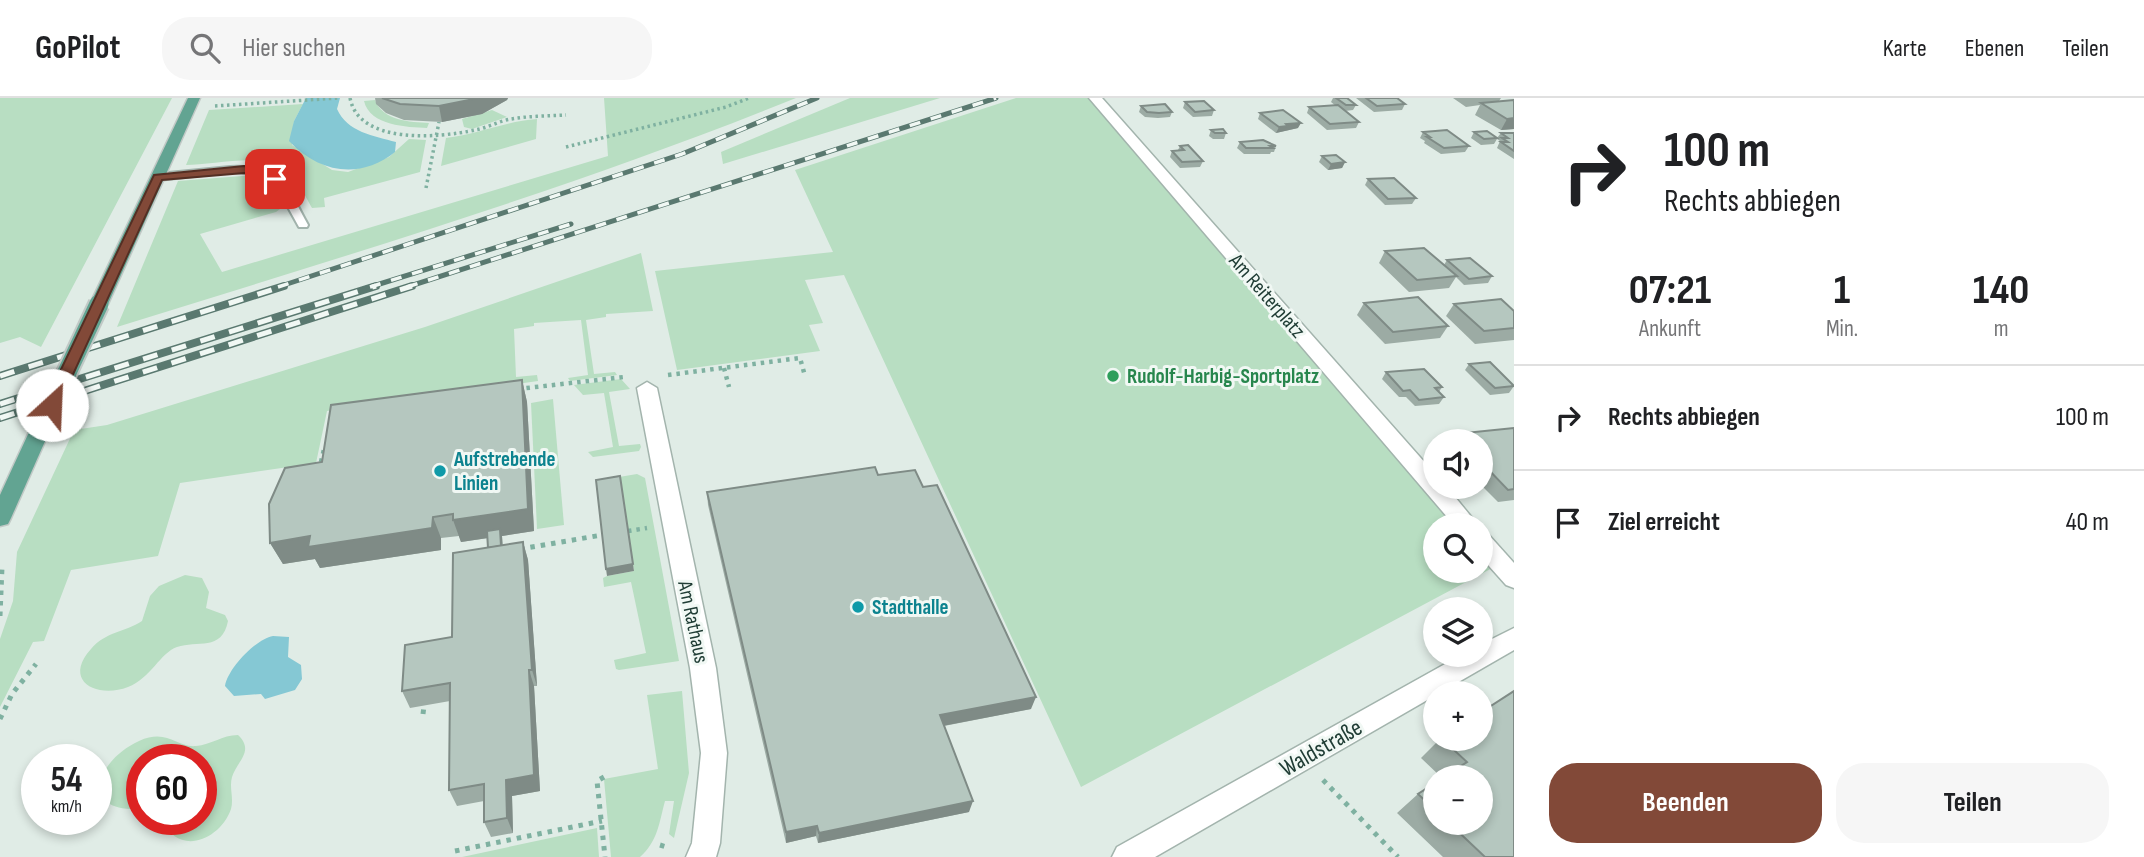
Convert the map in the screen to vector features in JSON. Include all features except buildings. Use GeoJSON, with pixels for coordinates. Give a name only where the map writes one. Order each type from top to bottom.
{"type":"FeatureCollection","features":[{"type":"Feature","properties":{"kind":"main road"},"geometry":{"type":"LineString","coordinates":[[0,518],[194,98]]}},
{"type":"Feature","properties":{"kind":"street","name":"Am Reiterplatz"},"geometry":{"type":"LineString","coordinates":[[1095,98],[1457,513]]}},
{"type":"Feature","properties":{"kind":"street","name":"Am Rathaus"},"geometry":{"type":"LineString","coordinates":[[646,380],[703,668],[714,753],[706,843],[701,857]]}},
{"type":"Feature","properties":{"kind":"street"},"geometry":{"type":"LineString","coordinates":[[1493,555],[1514,579]]}},
{"type":"Feature","properties":{"kind":"street","name":"Waldstraße"},"geometry":{"type":"LineString","coordinates":[[1127,857],[1514,638]]}},
{"type":"Feature","properties":{"kind":"lane"},"geometry":{"type":"LineString","coordinates":[[158,177],[244,170],[265,171],[275,179],[303,225]]}},
{"type":"Feature","properties":{"kind":"path"},"geometry":{"type":"LineString","coordinates":[[242,104],[338,98]]}},
{"type":"Feature","properties":{"kind":"path"},"geometry":{"type":"LineString","coordinates":[[350,98],[352,112],[368,125],[391,132],[437,134],[485,129],[509,119],[566,115]]}},
{"type":"Feature","properties":{"kind":"path"},"geometry":{"type":"LineString","coordinates":[[566,147],[726,107],[749,98]]}},
{"type":"Feature","properties":{"kind":"path"},"geometry":{"type":"LineString","coordinates":[[426,188],[439,122]]}},
{"type":"Feature","properties":{"kind":"path"},"geometry":{"type":"LineString","coordinates":[[517,389],[646,380],[800,358],[805,376]]}},
{"type":"Feature","properties":{"kind":"path"},"geometry":{"type":"LineString","coordinates":[[724,368],[729,387]]}},
{"type":"Feature","properties":{"kind":"path"},"geometry":{"type":"LineString","coordinates":[[321,462],[327,437]]}},
{"type":"Feature","properties":{"kind":"path"},"geometry":{"type":"LineString","coordinates":[[515,549],[602,535]]}},
{"type":"Feature","properties":{"kind":"path"},"geometry":{"type":"LineString","coordinates":[[0,616],[2,567]]}},
{"type":"Feature","properties":{"kind":"path"},"geometry":{"type":"LineString","coordinates":[[0,719],[12,694],[36,664]]}},
{"type":"Feature","properties":{"kind":"path"},"geometry":{"type":"LineString","coordinates":[[423,714],[424,706]]}},
{"type":"Feature","properties":{"kind":"path"},"geometry":{"type":"LineString","coordinates":[[1301,759],[1398,857]]}},
{"type":"Feature","properties":{"kind":"path"},"geometry":{"type":"LineString","coordinates":[[604,777],[597,781],[605,857]]}},
{"type":"Feature","properties":{"kind":"path"},"geometry":{"type":"LineString","coordinates":[[455,851],[603,821]]}},
{"type":"Feature","properties":{"kind":"path"},"geometry":{"type":"LineString","coordinates":[[660,845],[670,848]]}},
{"type":"Feature","properties":{"kind":"green space"},"geometry":{"type":"Polygon","coordinates":[[[0,98],[172,98],[41,347],[20,337],[0,343],[0,98]]]}},
{"type":"Feature","properties":{"kind":"green space"},"geometry":{"type":"Polygon","coordinates":[[[604,98],[796,98],[544,191],[117,327],[178,181],[255,175],[269,187],[280,209],[200,234],[222,272],[608,156],[604,98]]]}},
{"type":"Feature","properties":{"kind":"green space"},"geometry":{"type":"Polygon","coordinates":[[[850,98],[940,98],[723,164],[721,152],[850,98]]]}},
{"type":"Feature","properties":{"kind":"green space","name":"Rudolf-Harbig-Sportplatz"},"geometry":{"type":"Polygon","coordinates":[[[1016,98],[1094,98],[1423,479],[1423,499],[1441,499],[1453,513],[1423,513],[1423,583],[1464,583],[1438,597],[1423,597],[1423,605],[1081,787],[844,275],[805,280],[823,323],[809,325],[820,351],[677,370],[655,271],[833,252],[795,170],[1016,98]]]}},
{"type":"Feature","properties":{"kind":"green space"},"geometry":{"type":"Polygon","coordinates":[[[375,100],[384,112],[391,116],[406,121],[429,123],[427,128],[400,126],[381,120],[374,116],[364,101],[375,100]]]}},
{"type":"Feature","properties":{"kind":"green space"},"geometry":{"type":"Polygon","coordinates":[[[303,104],[294,121],[292,145],[332,170],[348,172],[389,157],[409,139],[426,140],[420,172],[324,198],[325,207],[312,208],[298,183],[289,171],[280,165],[240,160],[186,165],[209,110],[303,104]]]}},
{"type":"Feature","properties":{"kind":"green space"},"geometry":{"type":"Polygon","coordinates":[[[492,110],[507,117],[472,129],[464,127],[462,119],[492,110]]]}},
{"type":"Feature","properties":{"kind":"green space"},"geometry":{"type":"Polygon","coordinates":[[[537,119],[536,139],[441,166],[446,138],[537,119]]]}},
{"type":"Feature","properties":{"kind":"green space"},"geometry":{"type":"Polygon","coordinates":[[[641,253],[653,311],[606,314],[606,317],[586,320],[594,374],[615,372],[617,375],[570,381],[568,378],[588,375],[581,320],[534,323],[534,326],[514,329],[516,377],[537,375],[538,381],[327,411],[316,463],[180,483],[158,556],[71,570],[44,641],[33,642],[0,707],[0,639],[13,601],[17,552],[74,430],[107,425],[425,327],[641,253]]]}},
{"type":"Feature","properties":{"kind":"green space"},"geometry":{"type":"Polygon","coordinates":[[[621,379],[630,389],[609,392],[619,446],[640,444],[641,447],[639,451],[593,457],[588,452],[613,447],[604,393],[583,395],[574,385],[621,379]]]}},
{"type":"Feature","properties":{"kind":"green space"},"geometry":{"type":"Polygon","coordinates":[[[553,399],[564,525],[537,529],[531,403],[553,399]]]}},
{"type":"Feature","properties":{"kind":"green space"},"geometry":{"type":"Polygon","coordinates":[[[637,474],[645,478],[679,661],[619,670],[616,669],[614,660],[646,653],[631,582],[604,587],[603,578],[634,571],[621,483],[601,480],[637,474]]]}},
{"type":"Feature","properties":{"kind":"green space"},"geometry":{"type":"Polygon","coordinates":[[[185,575],[202,578],[209,592],[206,608],[225,615],[228,621],[220,637],[208,643],[185,645],[171,650],[143,678],[128,687],[105,691],[87,684],[80,670],[91,649],[102,639],[142,621],[150,596],[159,586],[185,575]]]}},
{"type":"Feature","properties":{"kind":"green space"},"geometry":{"type":"Polygon","coordinates":[[[682,691],[689,773],[674,838],[669,834],[674,801],[665,801],[657,831],[646,851],[640,857],[611,857],[604,779],[658,769],[647,695],[682,691]]]}},
{"type":"Feature","properties":{"kind":"green space"},"geometry":{"type":"Polygon","coordinates":[[[238,735],[243,741],[245,751],[232,777],[231,809],[217,830],[217,744],[207,744],[238,735]]]}},
{"type":"Feature","properties":{"kind":"green space"},"geometry":{"type":"Polygon","coordinates":[[[165,737],[183,744],[134,744],[149,738],[165,737]]]}},
{"type":"Feature","properties":{"kind":"green space"},"geometry":{"type":"Polygon","coordinates":[[[126,749],[126,808],[112,805],[112,760],[126,749]]]}},
{"type":"Feature","properties":{"kind":"green space"},"geometry":{"type":"Polygon","coordinates":[[[597,828],[599,857],[462,857],[597,828]]]}},
{"type":"Feature","properties":{"kind":"green space"},"geometry":{"type":"Polygon","coordinates":[[[174,835],[209,835],[198,840],[178,838],[174,835]]]}},
{"type":"Feature","properties":{"kind":"water"},"geometry":{"type":"Polygon","coordinates":[[[306,98],[340,98],[337,109],[347,123],[362,132],[396,142],[395,152],[368,167],[354,169],[326,166],[313,160],[289,141],[294,121],[306,98]]]}},
{"type":"Feature","properties":{"kind":"water"},"geometry":{"type":"Polygon","coordinates":[[[273,636],[289,637],[288,657],[301,665],[302,679],[295,690],[265,699],[261,694],[234,696],[225,686],[231,671],[251,648],[273,636]]]}},
{"type":"Feature","properties":{"kind":"railway"},"geometry":{"type":"LineString","coordinates":[[278,287],[682,154],[817,98]]}},
{"type":"Feature","properties":{"kind":"railway"},"geometry":{"type":"LineString","coordinates":[[407,287],[996,98]]}},
{"type":"Feature","properties":{"kind":"railway"},"geometry":{"type":"LineString","coordinates":[[370,287],[571,224]]}},
{"type":"Feature","properties":{"kind":"railway"},"geometry":{"type":"LineString","coordinates":[[0,376],[284,286]]}},
{"type":"Feature","properties":{"kind":"railway"},"geometry":{"type":"LineString","coordinates":[[0,404],[376,286]]}},
{"type":"Feature","properties":{"kind":"railway"},"geometry":{"type":"LineString","coordinates":[[0,418],[412,286]]}},
{"type":"Feature","properties":{"kind":"place","name":"Rudolf-Harbig-Sportplatz"},"geometry":{"type":"Point","coordinates":[1113,376]}},
{"type":"Feature","properties":{"kind":"place","name":"Aufstrebende Linien"},"geometry":{"type":"Point","coordinates":[440,471]}},
{"type":"Feature","properties":{"kind":"place","name":"Stadthalle"},"geometry":{"type":"Point","coordinates":[858,607]}},
{"type":"Feature","properties":{"kind":"route"},"geometry":{"type":"LineString","coordinates":[[52,405],[158,177],[244,170],[265,171],[275,179]]}}]}
